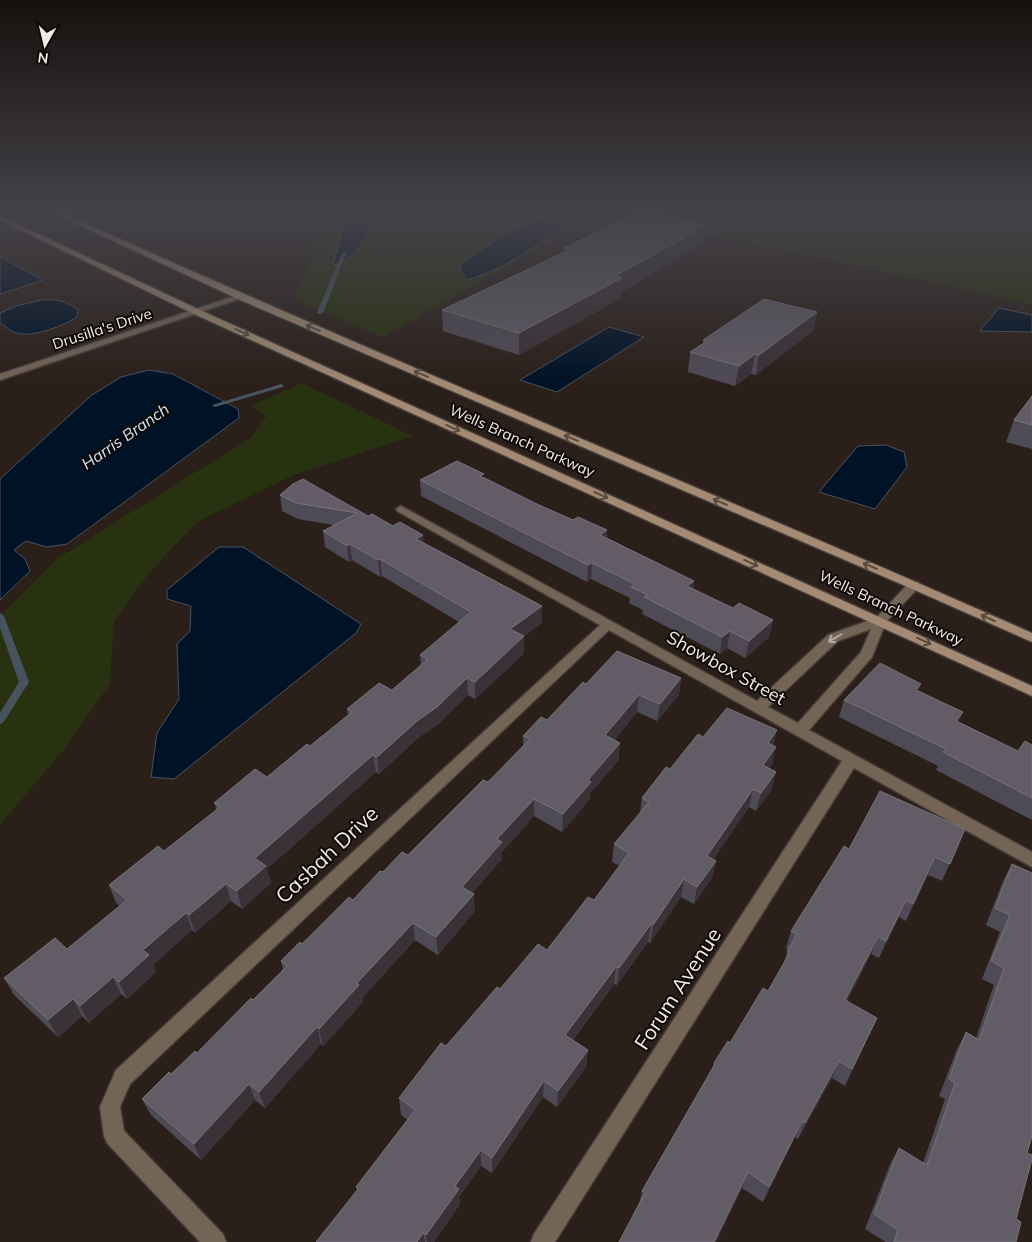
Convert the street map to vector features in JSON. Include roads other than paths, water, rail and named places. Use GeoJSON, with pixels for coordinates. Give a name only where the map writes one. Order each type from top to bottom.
{"type":"FeatureCollection","features":[{"type":"Feature","properties":{"kind":"main road","name":"Wells Branch Parkway"},"geometry":{"type":"LineString","coordinates":[[109,270],[197,312],[1032,691]]}},
{"type":"Feature","properties":{"kind":"main road","name":"Wells Branch Parkway"},"geometry":{"type":"LineString","coordinates":[[182,270],[914,585],[1032,638]]}},
{"type":"Feature","properties":{"kind":"street","name":"Drusilla's Drive"},"geometry":{"type":"LineString","coordinates":[[0,377],[241,297]]}},
{"type":"Feature","properties":{"kind":"street","name":"Showbox Street"},"geometry":{"type":"LineString","coordinates":[[401,509],[1032,860]]}},
{"type":"Feature","properties":{"kind":"street"},"geometry":{"type":"LineString","coordinates":[[800,731],[867,654],[880,621],[914,585]]}},
{"type":"Feature","properties":{"kind":"street"},"geometry":{"type":"LineString","coordinates":[[758,708],[833,638],[880,621]]}},
{"type":"Feature","properties":{"kind":"street","name":"Casbah Drive"},"geometry":{"type":"LineString","coordinates":[[215,1242],[114,1136],[110,1107],[124,1076],[608,624]]}},
{"type":"Feature","properties":{"kind":"street","name":"Forum Avenue"},"geometry":{"type":"LineString","coordinates":[[542,1242],[851,760]]}},
{"type":"Feature","properties":{"kind":"water"},"geometry":{"type":"Polygon","coordinates":[[[0,270],[24,270],[43,280],[0,294],[0,270]]]}},
{"type":"Feature","properties":{"kind":"water"},"geometry":{"type":"Polygon","coordinates":[[[461,270],[493,270],[479,276],[466,280],[461,270]]]}},
{"type":"Feature","properties":{"kind":"water"},"geometry":{"type":"Polygon","coordinates":[[[42,300],[57,300],[70,304],[78,310],[77,317],[57,327],[31,334],[15,332],[0,323],[0,313],[16,306],[42,300]]]}},
{"type":"Feature","properties":{"kind":"water"},"geometry":{"type":"Polygon","coordinates":[[[999,308],[1032,315],[1032,332],[980,331],[999,308]]]}},
{"type":"Feature","properties":{"kind":"water"},"geometry":{"type":"Polygon","coordinates":[[[609,327],[644,337],[557,392],[520,380],[609,327]]]}},
{"type":"Feature","properties":{"kind":"water"},"geometry":{"type":"Polygon","coordinates":[[[149,370],[173,374],[238,409],[239,418],[67,544],[47,547],[26,541],[14,550],[25,559],[30,571],[0,600],[0,479],[92,395],[121,377],[149,370]]]}},
{"type":"Feature","properties":{"kind":"water"},"geometry":{"type":"Polygon","coordinates":[[[886,445],[904,452],[907,467],[875,509],[819,492],[858,446],[886,445]]]}},
{"type":"Feature","properties":{"kind":"water"},"geometry":{"type":"Polygon","coordinates":[[[219,547],[243,547],[361,624],[356,633],[174,779],[151,777],[157,733],[179,699],[177,644],[190,631],[191,606],[167,599],[167,590],[219,547]]]}},
{"type":"Feature","properties":{"kind":"waterway","name":"Harris Branch"},"geometry":{"type":"LineString","coordinates":[[320,313],[337,270]]}},
{"type":"Feature","properties":{"kind":"waterway","name":"Harris Branch"},"geometry":{"type":"LineString","coordinates":[[215,405],[281,386]]}},
{"type":"Feature","properties":{"kind":"waterway","name":"Harris Branch"},"geometry":{"type":"LineString","coordinates":[[0,616],[24,682],[0,721]]}}]}
